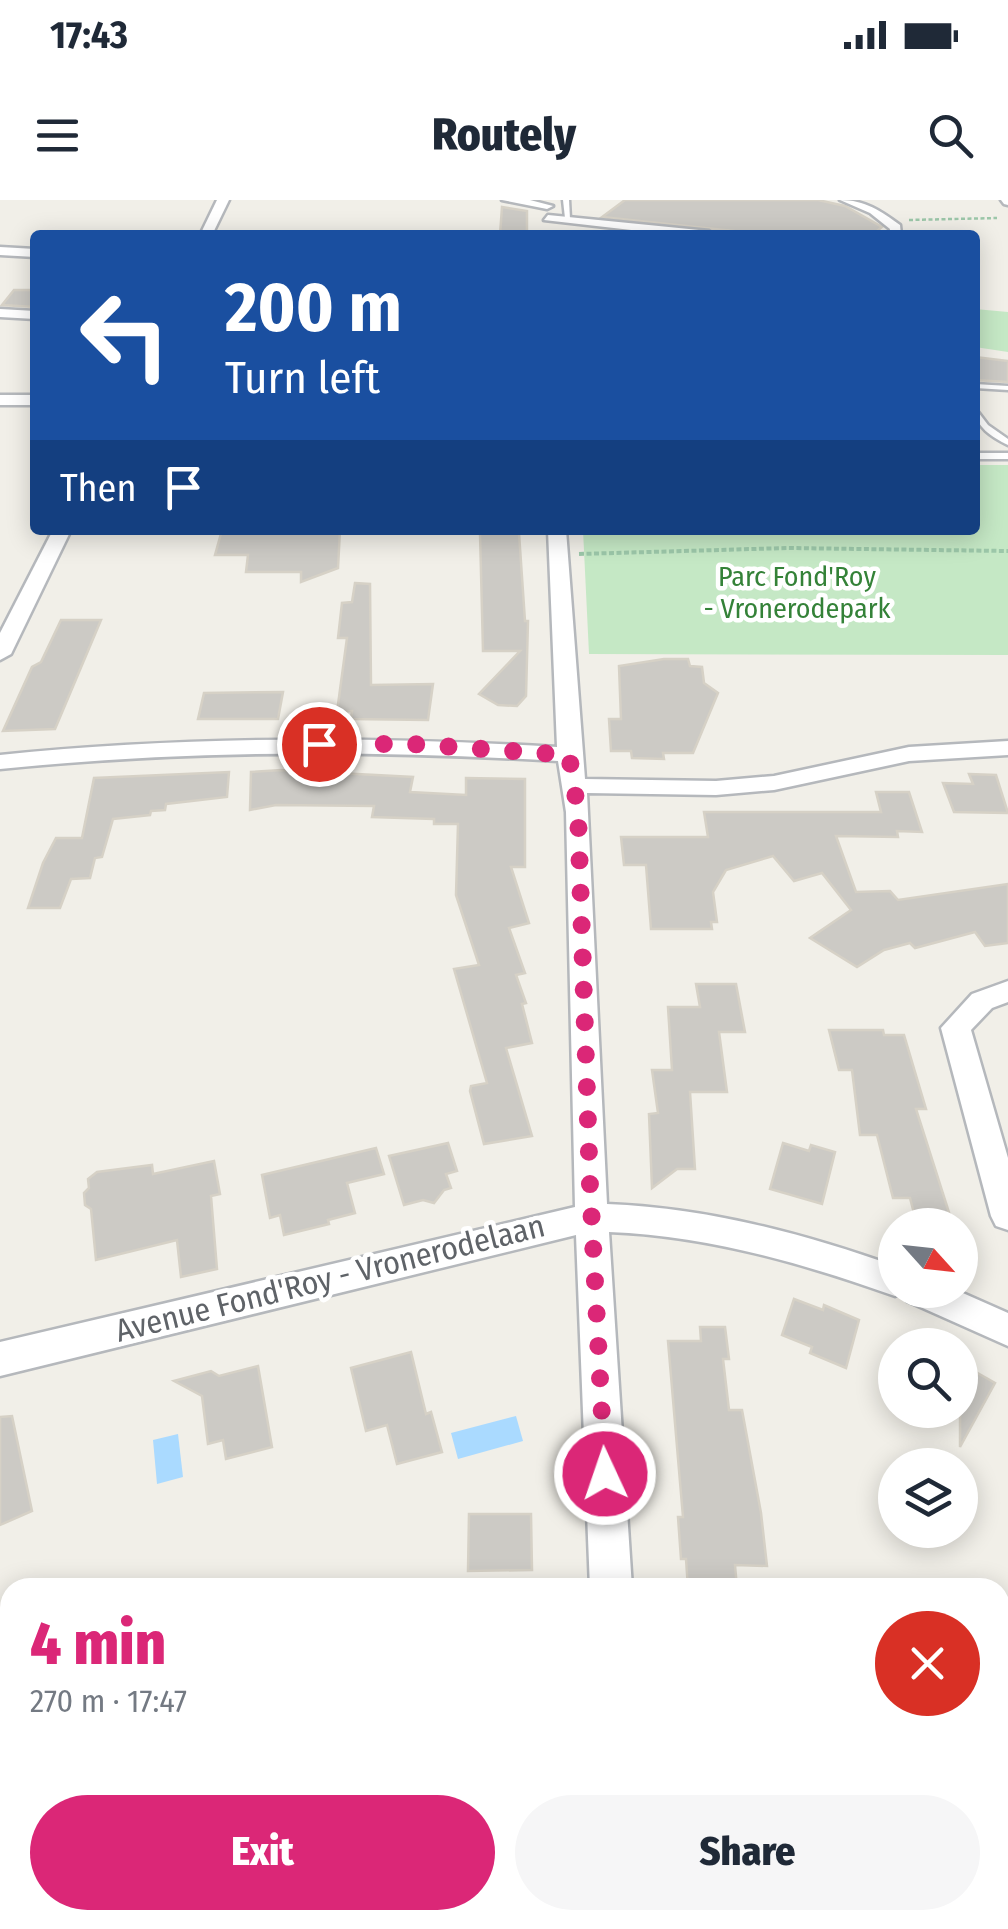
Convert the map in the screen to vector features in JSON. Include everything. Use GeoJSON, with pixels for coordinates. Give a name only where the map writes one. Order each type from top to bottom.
{"type":"FeatureCollection","features":[{"type":"Feature","properties":{"kind":"street"},"geometry":{"type":"LineString","coordinates":[[208,230],[223,200]]}},
{"type":"Feature","properties":{"kind":"street"},"geometry":{"type":"LineString","coordinates":[[508,200],[547,208],[568,218],[668,230]]}},
{"type":"Feature","properties":{"kind":"street"},"geometry":{"type":"LineString","coordinates":[[846,200],[889,222],[896,230]]}},
{"type":"Feature","properties":{"kind":"street"},"geometry":{"type":"LineString","coordinates":[[0,251],[30,253]]}},
{"type":"Feature","properties":{"kind":"street"},"geometry":{"type":"LineString","coordinates":[[0,313],[30,315]]}},
{"type":"Feature","properties":{"kind":"street"},"geometry":{"type":"LineString","coordinates":[[0,400],[30,400]]}},
{"type":"Feature","properties":{"kind":"street"},"geometry":{"type":"LineString","coordinates":[[0,654],[9,620],[59,535]]}},
{"type":"Feature","properties":{"kind":"street"},"geometry":{"type":"LineString","coordinates":[[557,535],[569,755],[576,786],[610,1578]]}},
{"type":"Feature","properties":{"kind":"street"},"geometry":{"type":"LineString","coordinates":[[0,762],[70,754],[288,743],[412,744],[569,755]]}},
{"type":"Feature","properties":{"kind":"street"},"geometry":{"type":"LineString","coordinates":[[576,786],[716,788],[774,783],[909,754],[1008,748]]}},
{"type":"Feature","properties":{"kind":"street"},"geometry":{"type":"LineString","coordinates":[[1008,991],[982,1001],[956,1028],[1008,1216]]}},
{"type":"Feature","properties":{"kind":"street","name":"Avenue Fond'Roy - Vronerodelaan"},"geometry":{"type":"LineString","coordinates":[[0,1359],[592,1217],[640,1218],[728,1230],[878,1274]]}},
{"type":"Feature","properties":{"kind":"street"},"geometry":{"type":"LineString","coordinates":[[959,1308],[1008,1330]]}},
{"type":"Feature","properties":{"kind":"lane"},"geometry":{"type":"LineString","coordinates":[[566,200],[568,218]]}},
{"type":"Feature","properties":{"kind":"lane"},"geometry":{"type":"LineString","coordinates":[[980,386],[1008,388]]}},
{"type":"Feature","properties":{"kind":"lane"},"geometry":{"type":"LineString","coordinates":[[980,417],[1008,444]]}},
{"type":"Feature","properties":{"kind":"lane"},"geometry":{"type":"LineString","coordinates":[[990,430],[1008,428]]}},
{"type":"Feature","properties":{"kind":"lane"},"geometry":{"type":"LineString","coordinates":[[980,456],[1008,456]]}},
{"type":"Feature","properties":{"kind":"path"},"geometry":{"type":"LineString","coordinates":[[889,222],[1008,218]]}},
{"type":"Feature","properties":{"kind":"path"},"geometry":{"type":"LineString","coordinates":[[592,554],[788,548],[1008,552]]}},
{"type":"Feature","properties":{"kind":"green space"},"geometry":{"type":"Polygon","coordinates":[[[980,309],[1008,312],[1008,352],[980,348],[980,309]]]}},
{"type":"Feature","properties":{"kind":"green space","name":"Parc Fond'Roy - Vronerodepark"},"geometry":{"type":"Polygon","coordinates":[[[980,465],[1008,465],[1008,655],[589,654],[583,535],[980,535],[980,465]]]}},
{"type":"Feature","properties":{"kind":"water"},"geometry":{"type":"Polygon","coordinates":[[[516,1416],[523,1441],[458,1459],[451,1433],[516,1416]]]}},
{"type":"Feature","properties":{"kind":"water"},"geometry":{"type":"Polygon","coordinates":[[[178,1434],[183,1477],[157,1484],[153,1440],[178,1434]]]}},
{"type":"Feature","properties":{"kind":"building"},"geometry":{"type":"Polygon","coordinates":[[[625,200],[818,200],[845,206],[882,227],[724,230],[602,217],[625,200]]]}},
{"type":"Feature","properties":{"kind":"building"},"geometry":{"type":"Polygon","coordinates":[[[502,207],[527,211],[527,230],[500,230],[502,207]]]}},
{"type":"Feature","properties":{"kind":"building"},"geometry":{"type":"Polygon","coordinates":[[[14,290],[30,290],[30,307],[2,305],[14,290]]]}},
{"type":"Feature","properties":{"kind":"building"},"geometry":{"type":"Polygon","coordinates":[[[980,358],[1008,361],[1008,382],[980,380],[980,358]]]}},
{"type":"Feature","properties":{"kind":"building"},"geometry":{"type":"Polygon","coordinates":[[[221,535],[340,535],[338,568],[301,582],[301,572],[246,572],[248,555],[215,555],[221,535]]]}},
{"type":"Feature","properties":{"kind":"building"},"geometry":{"type":"Polygon","coordinates":[[[480,535],[519,535],[528,621],[526,696],[517,706],[498,705],[479,694],[520,651],[483,651],[480,535]]]}},
{"type":"Feature","properties":{"kind":"building"},"geometry":{"type":"Polygon","coordinates":[[[355,583],[370,584],[371,685],[433,684],[428,720],[351,719],[352,711],[337,712],[347,638],[338,638],[342,603],[352,602],[355,583]]]}},
{"type":"Feature","properties":{"kind":"building"},"geometry":{"type":"Polygon","coordinates":[[[61,620],[101,620],[55,729],[3,731],[32,667],[41,662],[61,620]]]}},
{"type":"Feature","properties":{"kind":"building"},"geometry":{"type":"Polygon","coordinates":[[[688,659],[690,666],[702,667],[704,683],[718,693],[693,753],[663,753],[664,759],[632,758],[631,751],[611,751],[609,719],[621,719],[619,666],[688,659]]]}},
{"type":"Feature","properties":{"kind":"building"},"geometry":{"type":"Polygon","coordinates":[[[283,692],[278,719],[198,719],[204,693],[283,692]]]}},
{"type":"Feature","properties":{"kind":"building"},"geometry":{"type":"Polygon","coordinates":[[[229,772],[227,797],[166,804],[165,810],[151,811],[150,815],[113,819],[102,857],[95,858],[90,878],[71,879],[60,908],[28,908],[56,838],[82,838],[94,778],[229,772]]]}},
{"type":"Feature","properties":{"kind":"building"},"geometry":{"type":"Polygon","coordinates":[[[251,772],[413,777],[410,792],[466,795],[466,778],[525,779],[525,867],[511,867],[529,923],[509,928],[525,973],[516,975],[526,1003],[522,1004],[532,1043],[506,1048],[532,1136],[484,1144],[470,1091],[471,1086],[487,1083],[454,969],[479,965],[456,895],[458,824],[434,824],[434,819],[372,817],[374,806],[276,805],[250,810],[251,772]]]}},
{"type":"Feature","properties":{"kind":"building"},"geometry":{"type":"Polygon","coordinates":[[[969,774],[996,775],[1008,813],[954,812],[943,783],[973,784],[969,774]]]}},
{"type":"Feature","properties":{"kind":"building"},"geometry":{"type":"Polygon","coordinates":[[[876,792],[909,792],[922,832],[897,831],[898,837],[836,836],[856,892],[890,891],[898,900],[1008,884],[1008,943],[985,946],[975,932],[915,948],[910,943],[884,950],[857,967],[810,938],[851,910],[822,873],[794,881],[773,856],[726,870],[713,892],[717,922],[711,922],[712,929],[651,929],[646,865],[624,865],[621,837],[708,837],[704,812],[881,812],[876,792]]]}},
{"type":"Feature","properties":{"kind":"building"},"geometry":{"type":"Polygon","coordinates":[[[696,984],[736,984],[745,1032],[719,1032],[727,1092],[690,1092],[695,1169],[677,1169],[652,1188],[649,1114],[658,1113],[652,1070],[672,1070],[668,1007],[700,1007],[696,984]]]}},
{"type":"Feature","properties":{"kind":"building"},"geometry":{"type":"Polygon","coordinates":[[[829,1030],[883,1030],[884,1035],[904,1035],[926,1109],[916,1109],[948,1208],[913,1208],[910,1198],[893,1198],[877,1135],[860,1135],[852,1070],[839,1070],[829,1030]]]}},
{"type":"Feature","properties":{"kind":"building"},"geometry":{"type":"Polygon","coordinates":[[[448,1143],[457,1171],[446,1174],[451,1188],[444,1190],[434,1203],[423,1200],[404,1205],[389,1156],[448,1143]]]}},
{"type":"Feature","properties":{"kind":"building"},"geometry":{"type":"Polygon","coordinates":[[[783,1143],[809,1151],[811,1145],[835,1152],[822,1204],[770,1189],[783,1143]]]}},
{"type":"Feature","properties":{"kind":"building"},"geometry":{"type":"Polygon","coordinates":[[[376,1148],[384,1174],[347,1183],[355,1213],[284,1235],[280,1215],[270,1218],[262,1175],[376,1148]]]}},
{"type":"Feature","properties":{"kind":"building"},"geometry":{"type":"Polygon","coordinates":[[[214,1161],[220,1194],[211,1196],[217,1269],[181,1277],[177,1240],[96,1260],[91,1209],[85,1205],[88,1179],[97,1172],[152,1165],[153,1174],[214,1161]]]}},
{"type":"Feature","properties":{"kind":"building"},"geometry":{"type":"Polygon","coordinates":[[[794,1299],[823,1310],[824,1305],[859,1320],[846,1368],[810,1353],[812,1347],[782,1335],[794,1299]]]}},
{"type":"Feature","properties":{"kind":"building"},"geometry":{"type":"Polygon","coordinates":[[[700,1327],[725,1327],[729,1359],[723,1359],[729,1410],[742,1410],[761,1513],[767,1566],[735,1565],[736,1578],[687,1578],[686,1559],[681,1559],[678,1517],[683,1517],[668,1341],[701,1341],[700,1327]]]}},
{"type":"Feature","properties":{"kind":"building"},"geometry":{"type":"Polygon","coordinates":[[[411,1352],[426,1414],[431,1412],[442,1452],[397,1464],[387,1425],[366,1431],[351,1368],[411,1352]]]}},
{"type":"Feature","properties":{"kind":"building"},"geometry":{"type":"Polygon","coordinates":[[[258,1366],[272,1447],[226,1459],[223,1440],[208,1444],[202,1396],[174,1381],[211,1371],[219,1376],[258,1366]]]}},
{"type":"Feature","properties":{"kind":"building"},"geometry":{"type":"Polygon","coordinates":[[[978,1373],[995,1383],[978,1414],[978,1373]]]}},
{"type":"Feature","properties":{"kind":"building"},"geometry":{"type":"Polygon","coordinates":[[[12,1416],[32,1511],[0,1525],[0,1417],[12,1416]]]}},
{"type":"Feature","properties":{"kind":"building"},"geometry":{"type":"Polygon","coordinates":[[[960,1428],[970,1428],[960,1447],[960,1428]]]}},
{"type":"Feature","properties":{"kind":"building"},"geometry":{"type":"Polygon","coordinates":[[[469,1514],[531,1514],[532,1570],[468,1571],[469,1514]]]}},
{"type":"Feature","properties":{"kind":"route"},"geometry":{"type":"LineString","coordinates":[[319,744],[412,744],[569,755],[578,812],[590,1186],[605,1474]]}}]}
